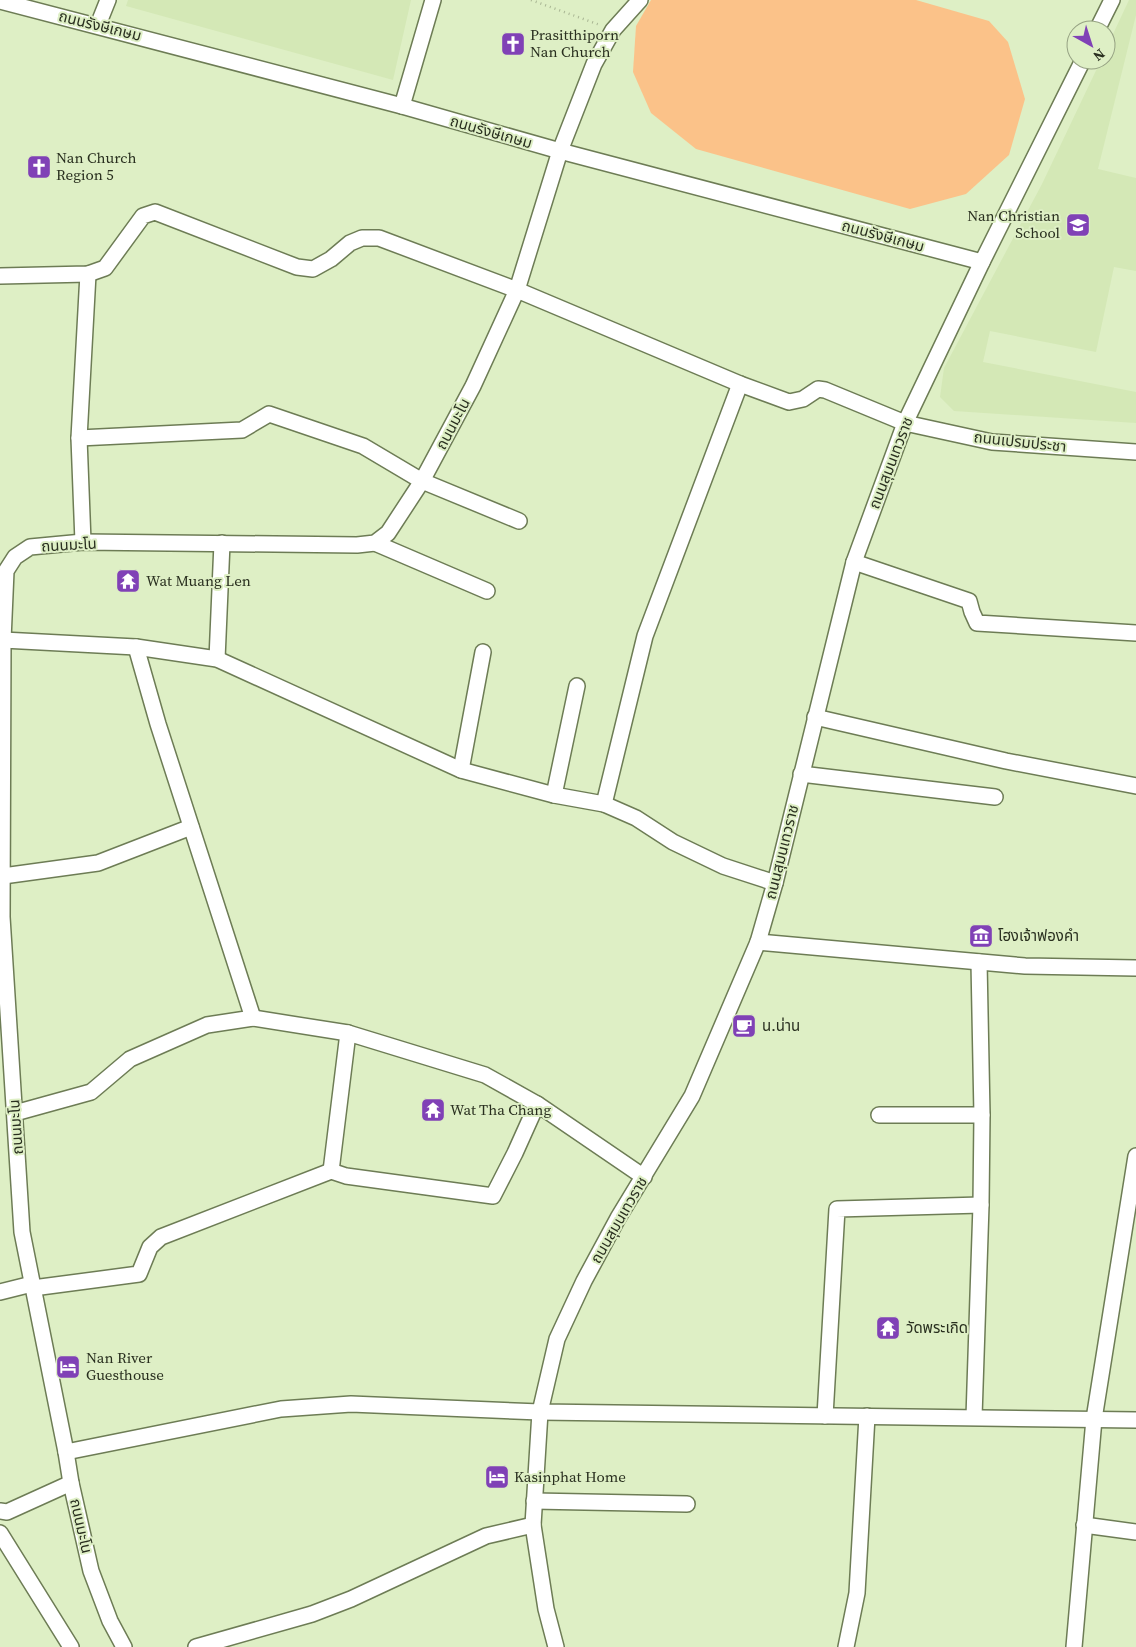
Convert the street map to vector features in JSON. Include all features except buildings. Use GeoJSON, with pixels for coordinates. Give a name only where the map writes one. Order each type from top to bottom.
{"type":"FeatureCollection","features":[{"type":"Feature","properties":{"kind":"street"},"geometry":{"type":"LineString","coordinates":[[98,26],[108,0]]}},
{"type":"Feature","properties":{"kind":"street"},"geometry":{"type":"LineString","coordinates":[[402,106],[433,0]]}},
{"type":"Feature","properties":{"kind":"street","name":"ถนนมะโน"},"geometry":{"type":"LineString","coordinates":[[124,1647],[110,1621],[91,1571],[70,1482],[66,1452],[22,1232],[1,917],[3,876],[3,640],[6,571],[15,557],[30,547],[83,542],[357,545],[375,542],[388,533],[422,481],[473,386],[517,290],[560,151],[594,64],[614,30],[640,0]]}},
{"type":"Feature","properties":{"kind":"street"},"geometry":{"type":"LineString","coordinates":[[1102,20],[1112,0]]}},
{"type":"Feature","properties":{"kind":"street","name":"ถนนรังษีเกษม"},"geometry":{"type":"LineString","coordinates":[[0,1],[402,106],[560,151],[982,262]]}},
{"type":"Feature","properties":{"kind":"street","name":"ถนนสุมนเทวราช"},"geometry":{"type":"LineString","coordinates":[[556,1647],[546,1609],[533,1525],[540,1412],[558,1339],[584,1281],[618,1218],[692,1096],[758,942],[775,883],[800,774],[854,562],[905,423],[982,262],[1078,70]]}},
{"type":"Feature","properties":{"kind":"street","name":"ถนนเปรมประชา"},"geometry":{"type":"LineString","coordinates":[[88,274],[105,268],[143,216],[155,212],[297,267],[313,270],[331,259],[350,243],[362,238],[379,238],[517,290],[740,384],[789,402],[802,398],[818,389],[825,390],[905,423],[992,442],[1136,452]]}},
{"type":"Feature","properties":{"kind":"street"},"geometry":{"type":"LineString","coordinates":[[0,276],[88,274],[79,438],[83,542]]}},
{"type":"Feature","properties":{"kind":"street"},"geometry":{"type":"LineString","coordinates":[[604,804],[645,636],[740,384]]}},
{"type":"Feature","properties":{"kind":"street"},"geometry":{"type":"LineString","coordinates":[[79,438],[242,430],[269,414],[363,446],[422,481],[519,521]]}},
{"type":"Feature","properties":{"kind":"street"},"geometry":{"type":"LineString","coordinates":[[375,542],[487,591]]}},
{"type":"Feature","properties":{"kind":"street"},"geometry":{"type":"LineString","coordinates":[[217,659],[222,543]]}},
{"type":"Feature","properties":{"kind":"street"},"geometry":{"type":"LineString","coordinates":[[854,562],[969,601],[977,623],[1136,633]]}},
{"type":"Feature","properties":{"kind":"street"},"geometry":{"type":"LineString","coordinates":[[3,640],[136,647],[217,659],[461,770],[554,795],[604,804],[636,818],[673,842],[723,866],[775,883]]}},
{"type":"Feature","properties":{"kind":"street"},"geometry":{"type":"LineString","coordinates":[[136,647],[158,724],[253,1018]]}},
{"type":"Feature","properties":{"kind":"street"},"geometry":{"type":"LineString","coordinates":[[461,770],[482,652]]}},
{"type":"Feature","properties":{"kind":"street"},"geometry":{"type":"LineString","coordinates":[[554,795],[577,686]]}},
{"type":"Feature","properties":{"kind":"street"},"geometry":{"type":"LineString","coordinates":[[815,717],[1006,761],[1136,786]]}},
{"type":"Feature","properties":{"kind":"street"},"geometry":{"type":"LineString","coordinates":[[800,774],[995,797]]}},
{"type":"Feature","properties":{"kind":"street"},"geometry":{"type":"LineString","coordinates":[[3,876],[98,863],[191,827]]}},
{"type":"Feature","properties":{"kind":"street"},"geometry":{"type":"LineString","coordinates":[[758,942],[1025,966],[1136,968]]}},
{"type":"Feature","properties":{"kind":"street"},"geometry":{"type":"LineString","coordinates":[[974,1417],[982,1115],[978,962]]}},
{"type":"Feature","properties":{"kind":"street"},"geometry":{"type":"LineString","coordinates":[[15,1113],[92,1092],[130,1059],[207,1025],[253,1018],[348,1032],[485,1075],[537,1104],[644,1176]]}},
{"type":"Feature","properties":{"kind":"street"},"geometry":{"type":"LineString","coordinates":[[331,1171],[348,1032]]}},
{"type":"Feature","properties":{"kind":"street"},"geometry":{"type":"LineString","coordinates":[[0,1292],[33,1286],[139,1274],[150,1246],[162,1237],[331,1171],[346,1176],[493,1196],[537,1104]]}},
{"type":"Feature","properties":{"kind":"street"},"geometry":{"type":"LineString","coordinates":[[879,1114],[982,1115]]}},
{"type":"Feature","properties":{"kind":"street"},"geometry":{"type":"LineString","coordinates":[[1074,1647],[1094,1419],[1136,1156]]}},
{"type":"Feature","properties":{"kind":"street"},"geometry":{"type":"LineString","coordinates":[[825,1416],[837,1209],[981,1205]]}},
{"type":"Feature","properties":{"kind":"street"},"geometry":{"type":"LineString","coordinates":[[66,1452],[280,1409],[351,1404],[540,1412],[1136,1420]]}},
{"type":"Feature","properties":{"kind":"street"},"geometry":{"type":"LineString","coordinates":[[846,1647],[857,1593],[867,1416]]}},
{"type":"Feature","properties":{"kind":"street"},"geometry":{"type":"LineString","coordinates":[[0,1511],[7,1512],[70,1482]]}},
{"type":"Feature","properties":{"kind":"street"},"geometry":{"type":"LineString","coordinates":[[534,1501],[687,1504]]}},
{"type":"Feature","properties":{"kind":"street"},"geometry":{"type":"LineString","coordinates":[[196,1647],[239,1641],[351,1599],[486,1536],[533,1525]]}},
{"type":"Feature","properties":{"kind":"street"},"geometry":{"type":"LineString","coordinates":[[1084,1525],[1136,1532]]}},
{"type":"Feature","properties":{"kind":"street"},"geometry":{"type":"LineString","coordinates":[[0,1533],[70,1647]]}},
{"type":"Feature","properties":{"kind":"path"},"geometry":{"type":"LineString","coordinates":[[531,0],[614,30]]}},
{"type":"Feature","properties":{"kind":"shaded area"},"geometry":{"type":"Polygon","coordinates":[[[128,0],[411,0],[393,80],[126,6],[128,0]]]}},
{"type":"Feature","properties":{"kind":"shaded area"},"geometry":{"type":"Polygon","coordinates":[[[651,0],[916,0],[989,21],[1008,42],[1025,99],[1009,155],[966,194],[910,209],[696,149],[651,113],[633,72],[636,26],[651,0]]]}},
{"type":"Feature","properties":{"kind":"shaded area","name":"Nan Christian School"},"geometry":{"type":"Polygon","coordinates":[[[1129,0],[1136,0],[1136,15],[1098,169],[1136,178],[1136,271],[1114,267],[1096,352],[990,331],[983,362],[1136,392],[1136,423],[954,411],[940,397],[944,368],[1042,184],[1096,70],[1116,70],[1116,28],[1129,0]]]}},
{"type":"Feature","properties":{"kind":"place","name":"Prasitthiporn Nan Church"},"geometry":{"type":"Point","coordinates":[513,44]}},
{"type":"Feature","properties":{"kind":"place","name":"Nan Church Region 5"},"geometry":{"type":"Point","coordinates":[39,167]}},
{"type":"Feature","properties":{"kind":"place","name":"Nan Christian School"},"geometry":{"type":"Point","coordinates":[1078,225]}},
{"type":"Feature","properties":{"kind":"place","name":"Wat Muang Len"},"geometry":{"type":"Point","coordinates":[128,581]}},
{"type":"Feature","properties":{"kind":"place","name":"โฮงเจ้าฟองคำ"},"geometry":{"type":"Point","coordinates":[981,936]}},
{"type":"Feature","properties":{"kind":"place","name":"น.น่าน"},"geometry":{"type":"Point","coordinates":[744,1026]}},
{"type":"Feature","properties":{"kind":"place","name":"Wat Tha Chang"},"geometry":{"type":"Point","coordinates":[433,1110]}},
{"type":"Feature","properties":{"kind":"place","name":"วัดพระเกิด"},"geometry":{"type":"Point","coordinates":[888,1328]}},
{"type":"Feature","properties":{"kind":"place","name":"Nan River Guesthouse"},"geometry":{"type":"Point","coordinates":[68,1367]}},
{"type":"Feature","properties":{"kind":"place","name":"Kasinphat Home"},"geometry":{"type":"Point","coordinates":[497,1477]}}]}
